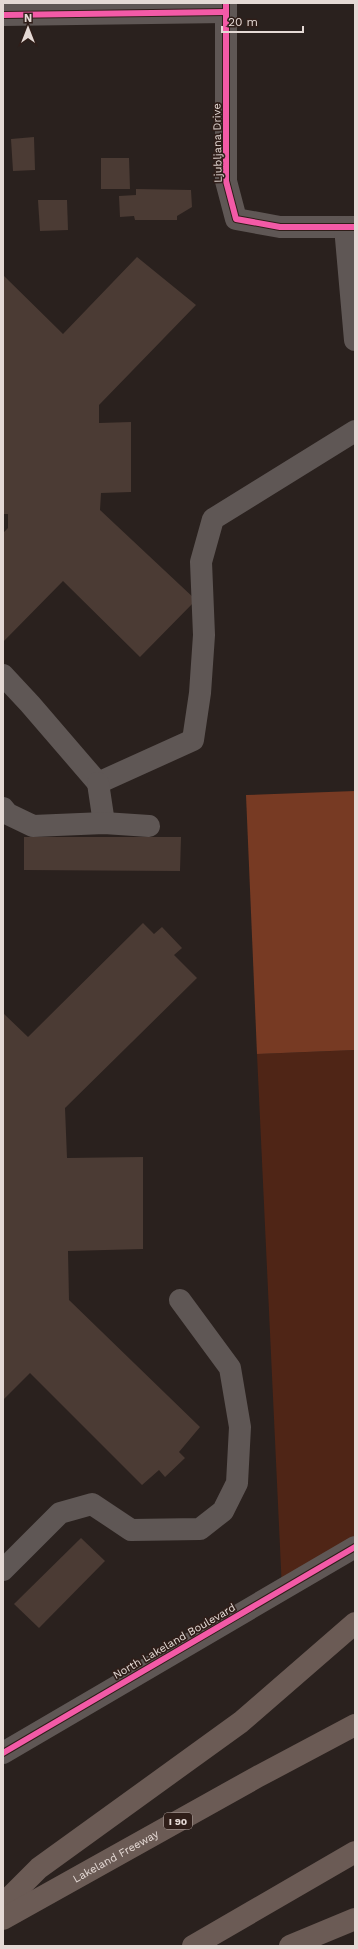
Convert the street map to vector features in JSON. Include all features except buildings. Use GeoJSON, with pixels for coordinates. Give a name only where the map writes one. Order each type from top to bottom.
{"type":"FeatureCollection","features":[{"type":"Feature","properties":{"kind":"highway"},"geometry":{"type":"LineString","coordinates":[[3,1904],[39,1868],[240,1722],[355,1623]]}},
{"type":"Feature","properties":{"kind":"highway","name":"Lakeland Freeway"},"geometry":{"type":"LineString","coordinates":[[3,1919],[257,1777],[355,1725]]}},
{"type":"Feature","properties":{"kind":"highway"},"geometry":{"type":"LineString","coordinates":[[193,1946],[355,1852]]}},
{"type":"Feature","properties":{"kind":"highway"},"geometry":{"type":"LineString","coordinates":[[290,1946],[355,1919]]}},
{"type":"Feature","properties":{"kind":"street"},"geometry":{"type":"LineString","coordinates":[[3,15],[226,8]]}},
{"type":"Feature","properties":{"kind":"street","name":"Ljubljana Drive"},"geometry":{"type":"LineString","coordinates":[[226,8],[226,181],[236,220],[280,227],[350,227]]}},
{"type":"Feature","properties":{"kind":"street"},"geometry":{"type":"LineString","coordinates":[[350,227],[355,340]]}},
{"type":"Feature","properties":{"kind":"street"},"geometry":{"type":"LineString","coordinates":[[98,783],[193,740],[200,693],[204,634],[201,562],[213,519],[355,431]]}},
{"type":"Feature","properties":{"kind":"street"},"geometry":{"type":"LineString","coordinates":[[3,675],[98,783],[104,823]]}},
{"type":"Feature","properties":{"kind":"street"},"geometry":{"type":"LineString","coordinates":[[3,808],[8,814],[34,826],[104,823],[149,826]]}},
{"type":"Feature","properties":{"kind":"street"},"geometry":{"type":"LineString","coordinates":[[3,1570],[60,1513],[92,1504],[131,1530],[200,1529],[223,1511],[238,1483],[240,1427],[230,1368],[180,1300]]}},
{"type":"Feature","properties":{"kind":"street","name":"North Lakeland Boulevard"},"geometry":{"type":"LineString","coordinates":[[3,1753],[355,1547]]}},
{"type":"Feature","properties":{"kind":"shaded area"},"geometry":{"type":"Polygon","coordinates":[[[355,791],[355,1050],[257,1054],[246,795],[355,791]]]}},
{"type":"Feature","properties":{"kind":"shaded area"},"geometry":{"type":"Polygon","coordinates":[[[355,1050],[355,1547],[282,1590],[257,1054],[355,1050]]]}},
{"type":"Feature","properties":{"kind":"cycle path"},"geometry":{"type":"LineString","coordinates":[[226,3],[226,181],[236,219],[280,227],[355,227]]}},
{"type":"Feature","properties":{"kind":"cycle path"},"geometry":{"type":"LineString","coordinates":[[3,15],[226,12]]}},
{"type":"Feature","properties":{"kind":"cycle path"},"geometry":{"type":"LineString","coordinates":[[3,1753],[355,1547]]}}]}
